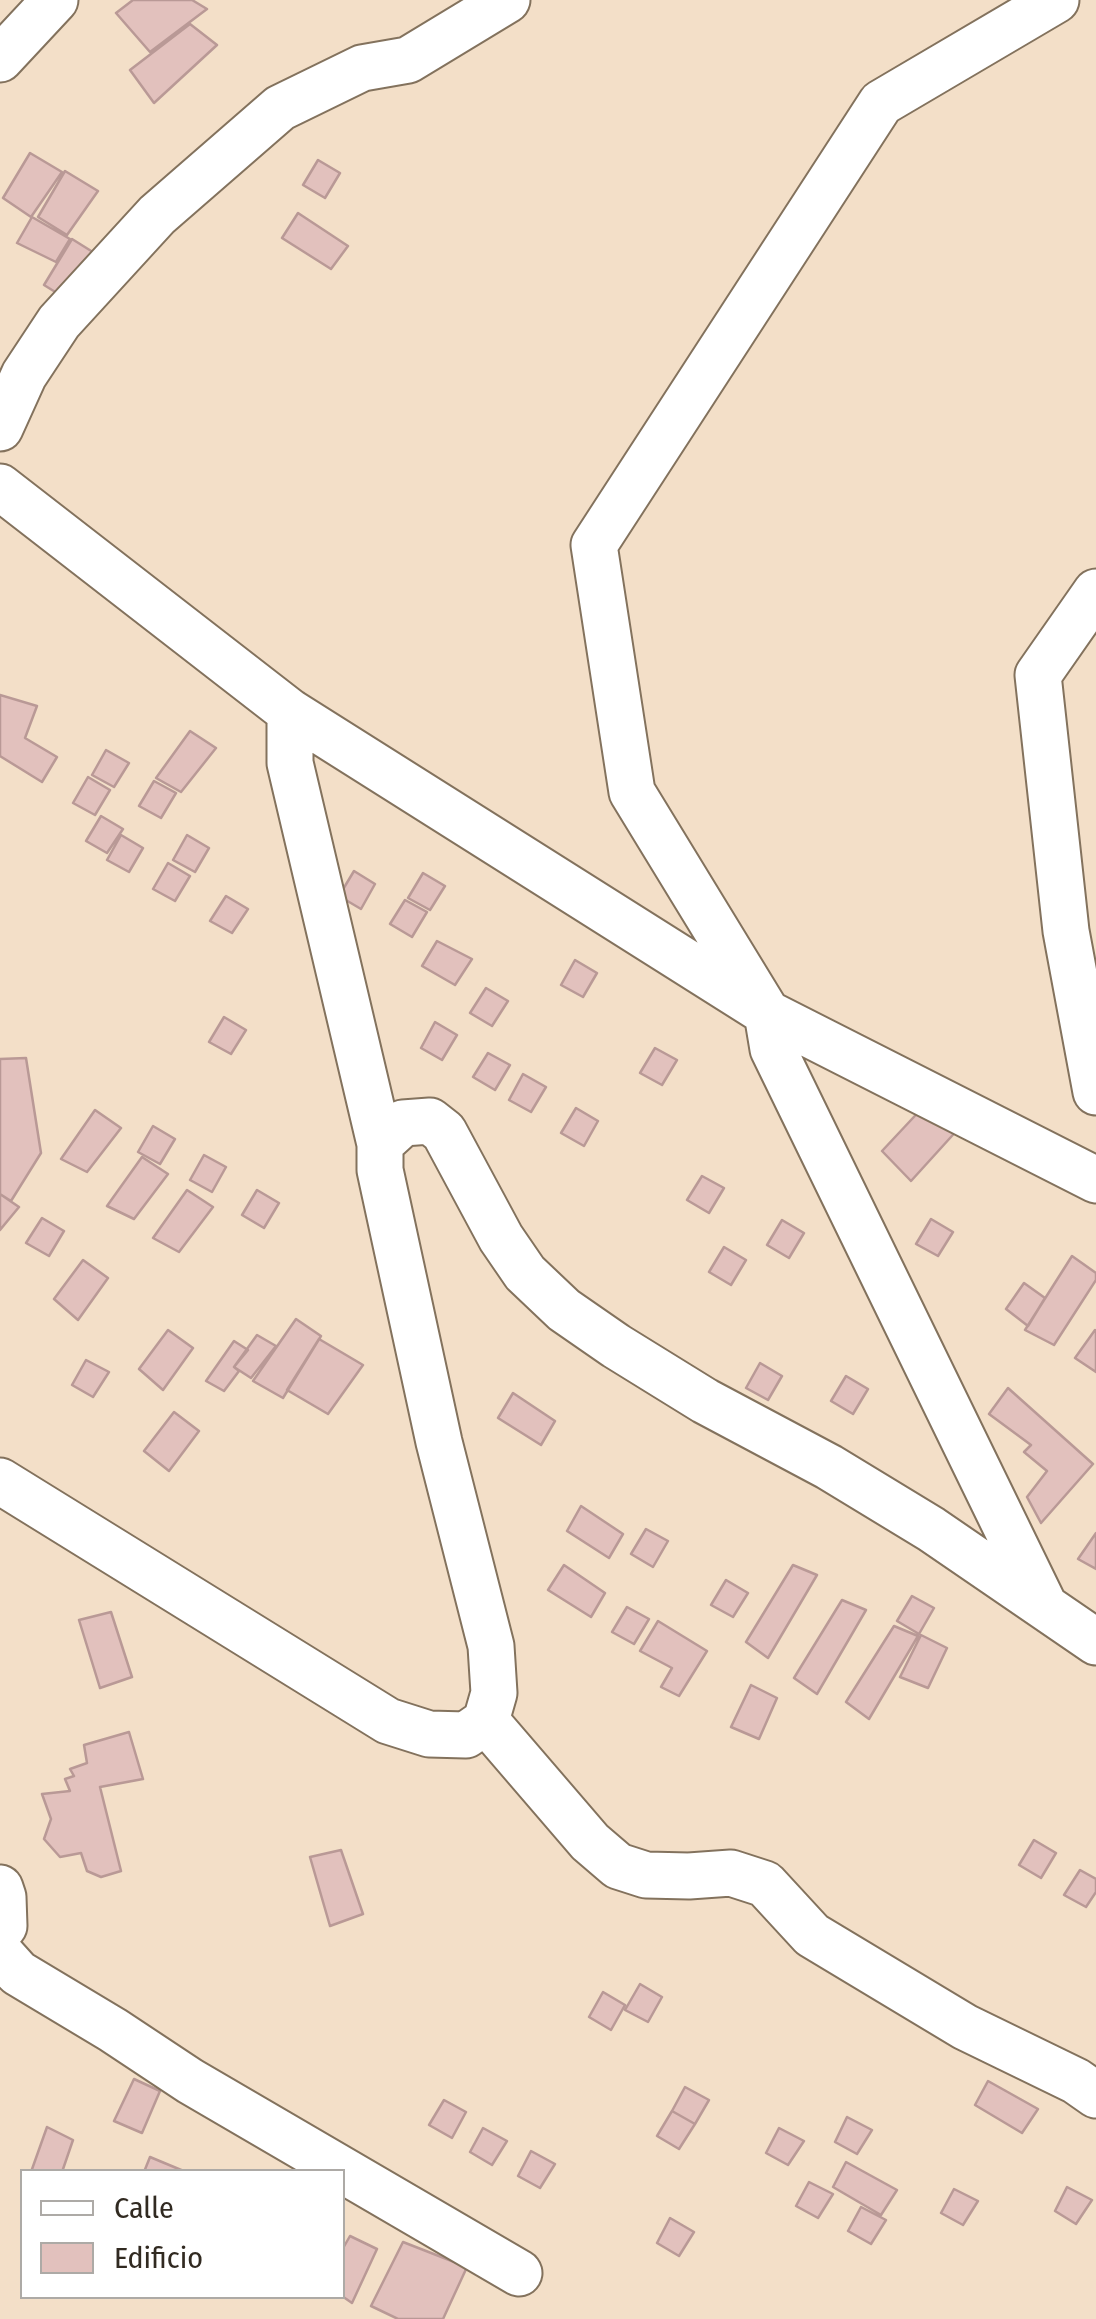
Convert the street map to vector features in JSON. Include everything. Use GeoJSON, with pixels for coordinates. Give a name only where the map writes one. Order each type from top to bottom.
{"type":"FeatureCollection","features":[{"type":"Feature","properties":{"kind":"street"},"geometry":{"type":"LineString","coordinates":[[0,59],[55,0]]}},
{"type":"Feature","properties":{"kind":"street"},"geometry":{"type":"LineString","coordinates":[[0,428],[24,376],[59,322],[158,215],[280,108],[362,68],[408,60],[507,0]]}},
{"type":"Feature","properties":{"kind":"street"},"geometry":{"type":"LineString","coordinates":[[1046,1609],[772,1050],[767,1012],[632,792],[594,545],[881,103],[1056,0]]}},
{"type":"Feature","properties":{"kind":"street"},"geometry":{"type":"LineString","coordinates":[[0,487],[290,712],[767,1012],[1096,1180]]}},
{"type":"Feature","properties":{"kind":"street"},"geometry":{"type":"LineString","coordinates":[[1096,592],[1038,675],[1066,931],[1096,1092]]}},
{"type":"Feature","properties":{"kind":"street"},"geometry":{"type":"LineString","coordinates":[[0,1481],[388,1721],[429,1734],[466,1735],[486,1721],[494,1693],[490,1646],[439,1442],[380,1170],[380,1144],[290,762],[290,712]]}},
{"type":"Feature","properties":{"kind":"street"},"geometry":{"type":"LineString","coordinates":[[380,1144],[404,1123],[430,1121],[444,1132],[501,1238],[525,1274],[564,1310],[705,1401],[931,1528],[1096,1642]]}},
{"type":"Feature","properties":{"kind":"street"},"geometry":{"type":"LineString","coordinates":[[486,1721],[590,1842],[618,1866],[646,1875],[731,1873],[765,1884],[812,1935],[965,2027],[1076,2081],[1096,2095]]}},
{"type":"Feature","properties":{"kind":"street"},"geometry":{"type":"LineString","coordinates":[[0,1888],[4,1926],[0,1931]]}},
{"type":"Feature","properties":{"kind":"street"},"geometry":{"type":"LineString","coordinates":[[0,1952],[18,1974],[341,2169]]}},
{"type":"Feature","properties":{"kind":"street"},"geometry":{"type":"LineString","coordinates":[[345,2171],[519,2273]]}},
{"type":"Feature","properties":{"kind":"building"},"geometry":{"type":"Polygon","coordinates":[[[133,0],[192,0],[207,9],[150,52],[116,13],[133,0]]]}},
{"type":"Feature","properties":{"kind":"building"},"geometry":{"type":"Polygon","coordinates":[[[190,24],[217,45],[154,103],[130,70],[190,24]]]}},
{"type":"Feature","properties":{"kind":"building"},"geometry":{"type":"Polygon","coordinates":[[[30,153],[62,172],[31,217],[3,198],[30,153]]]}},
{"type":"Feature","properties":{"kind":"building"},"geometry":{"type":"Polygon","coordinates":[[[318,160],[340,173],[325,198],[303,185],[318,160]]]}},
{"type":"Feature","properties":{"kind":"building"},"geometry":{"type":"Polygon","coordinates":[[[65,171],[98,191],[67,235],[38,217],[65,171]]]}},
{"type":"Feature","properties":{"kind":"building"},"geometry":{"type":"Polygon","coordinates":[[[298,213],[348,246],[331,269],[282,238],[298,213]]]}},
{"type":"Feature","properties":{"kind":"building"},"geometry":{"type":"Polygon","coordinates":[[[32,217],[70,239],[56,262],[17,243],[32,217]]]}},
{"type":"Feature","properties":{"kind":"building"},"geometry":{"type":"Polygon","coordinates":[[[72,239],[104,259],[73,303],[44,285],[72,239]]]}},
{"type":"Feature","properties":{"kind":"building"},"geometry":{"type":"Polygon","coordinates":[[[0,695],[37,706],[25,738],[57,757],[42,782],[0,756],[0,695]]]}},
{"type":"Feature","properties":{"kind":"building"},"geometry":{"type":"Polygon","coordinates":[[[190,731],[216,748],[181,792],[156,778],[190,731]]]}},
{"type":"Feature","properties":{"kind":"building"},"geometry":{"type":"Polygon","coordinates":[[[106,750],[129,763],[114,787],[92,775],[106,750]]]}},
{"type":"Feature","properties":{"kind":"building"},"geometry":{"type":"Polygon","coordinates":[[[88,777],[110,790],[95,815],[73,803],[88,777]]]}},
{"type":"Feature","properties":{"kind":"building"},"geometry":{"type":"Polygon","coordinates":[[[154,781],[176,793],[161,818],[139,806],[154,781]]]}},
{"type":"Feature","properties":{"kind":"building"},"geometry":{"type":"Polygon","coordinates":[[[101,816],[123,829],[107,853],[86,841],[101,816]]]}},
{"type":"Feature","properties":{"kind":"building"},"geometry":{"type":"Polygon","coordinates":[[[121,835],[143,848],[129,872],[107,860],[121,835]]]}},
{"type":"Feature","properties":{"kind":"building"},"geometry":{"type":"Polygon","coordinates":[[[187,835],[209,848],[195,872],[173,860],[187,835]]]}},
{"type":"Feature","properties":{"kind":"building"},"geometry":{"type":"Polygon","coordinates":[[[168,863],[190,876],[175,901],[153,889],[168,863]]]}},
{"type":"Feature","properties":{"kind":"building"},"geometry":{"type":"Polygon","coordinates":[[[354,871],[375,884],[361,909],[339,896],[354,871]]]}},
{"type":"Feature","properties":{"kind":"building"},"geometry":{"type":"Polygon","coordinates":[[[423,873],[445,886],[430,910],[408,898],[423,873]]]}},
{"type":"Feature","properties":{"kind":"building"},"geometry":{"type":"Polygon","coordinates":[[[226,896],[248,909],[232,933],[210,921],[226,896]]]}},
{"type":"Feature","properties":{"kind":"building"},"geometry":{"type":"Polygon","coordinates":[[[405,900],[427,912],[412,937],[390,924],[405,900]]]}},
{"type":"Feature","properties":{"kind":"building"},"geometry":{"type":"Polygon","coordinates":[[[437,941],[472,959],[455,985],[422,966],[437,941]]]}},
{"type":"Feature","properties":{"kind":"building"},"geometry":{"type":"Polygon","coordinates":[[[575,960],[597,973],[583,997],[561,985],[575,960]]]}},
{"type":"Feature","properties":{"kind":"building"},"geometry":{"type":"Polygon","coordinates":[[[486,988],[508,1001],[492,1026],[470,1013],[486,988]]]}},
{"type":"Feature","properties":{"kind":"building"},"geometry":{"type":"Polygon","coordinates":[[[224,1017],[246,1030],[231,1054],[209,1042],[224,1017]]]}},
{"type":"Feature","properties":{"kind":"building"},"geometry":{"type":"Polygon","coordinates":[[[435,1022],[457,1035],[442,1060],[421,1048],[435,1022]]]}},
{"type":"Feature","properties":{"kind":"building"},"geometry":{"type":"Polygon","coordinates":[[[655,1048],[677,1060],[662,1085],[640,1073],[655,1048]]]}},
{"type":"Feature","properties":{"kind":"building"},"geometry":{"type":"Polygon","coordinates":[[[488,1053],[510,1065],[495,1090],[473,1077],[488,1053]]]}},
{"type":"Feature","properties":{"kind":"building"},"geometry":{"type":"Polygon","coordinates":[[[26,1058],[41,1153],[11,1201],[0,1194],[0,1059],[26,1058]]]}},
{"type":"Feature","properties":{"kind":"building"},"geometry":{"type":"Polygon","coordinates":[[[523,1074],[546,1087],[531,1112],[509,1100],[523,1074]]]}},
{"type":"Feature","properties":{"kind":"building"},"geometry":{"type":"Polygon","coordinates":[[[926,1104],[960,1127],[911,1181],[882,1151],[926,1104]]]}},
{"type":"Feature","properties":{"kind":"building"},"geometry":{"type":"Polygon","coordinates":[[[576,1108],[598,1121],[584,1146],[561,1133],[576,1108]]]}},
{"type":"Feature","properties":{"kind":"building"},"geometry":{"type":"Polygon","coordinates":[[[95,1110],[121,1128],[87,1172],[61,1159],[95,1110]]]}},
{"type":"Feature","properties":{"kind":"building"},"geometry":{"type":"Polygon","coordinates":[[[153,1126],[175,1139],[160,1164],[138,1152],[153,1126]]]}},
{"type":"Feature","properties":{"kind":"building"},"geometry":{"type":"Polygon","coordinates":[[[204,1155],[226,1167],[212,1192],[190,1180],[204,1155]]]}},
{"type":"Feature","properties":{"kind":"building"},"geometry":{"type":"Polygon","coordinates":[[[142,1157],[168,1174],[134,1219],[107,1206],[142,1157]]]}},
{"type":"Feature","properties":{"kind":"building"},"geometry":{"type":"Polygon","coordinates":[[[702,1176],[724,1188],[709,1213],[687,1200],[702,1176]]]}},
{"type":"Feature","properties":{"kind":"building"},"geometry":{"type":"Polygon","coordinates":[[[187,1190],[213,1207],[179,1252],[153,1238],[187,1190]]]}},
{"type":"Feature","properties":{"kind":"building"},"geometry":{"type":"Polygon","coordinates":[[[257,1190],[279,1203],[264,1228],[242,1215],[257,1190]]]}},
{"type":"Feature","properties":{"kind":"building"},"geometry":{"type":"Polygon","coordinates":[[[0,1194],[19,1207],[0,1230],[0,1194]]]}},
{"type":"Feature","properties":{"kind":"building"},"geometry":{"type":"Polygon","coordinates":[[[42,1218],[64,1231],[49,1256],[26,1243],[42,1218]]]}},
{"type":"Feature","properties":{"kind":"building"},"geometry":{"type":"Polygon","coordinates":[[[931,1219],[953,1232],[938,1256],[916,1244],[931,1219]]]}},
{"type":"Feature","properties":{"kind":"building"},"geometry":{"type":"Polygon","coordinates":[[[782,1220],[804,1233],[789,1258],[767,1245],[782,1220]]]}},
{"type":"Feature","properties":{"kind":"building"},"geometry":{"type":"Polygon","coordinates":[[[724,1247],[746,1260],[731,1285],[709,1272],[724,1247]]]}},
{"type":"Feature","properties":{"kind":"building"},"geometry":{"type":"Polygon","coordinates":[[[1072,1256],[1096,1273],[1096,1280],[1054,1345],[1025,1330],[1072,1256]]]}},
{"type":"Feature","properties":{"kind":"building"},"geometry":{"type":"Polygon","coordinates":[[[83,1260],[108,1278],[78,1320],[54,1299],[83,1260]]]}},
{"type":"Feature","properties":{"kind":"building"},"geometry":{"type":"Polygon","coordinates":[[[1024,1283],[1045,1298],[1028,1326],[1006,1309],[1024,1283]]]}},
{"type":"Feature","properties":{"kind":"building"},"geometry":{"type":"Polygon","coordinates":[[[296,1319],[321,1336],[283,1398],[253,1381],[296,1319]]]}},
{"type":"Feature","properties":{"kind":"building"},"geometry":{"type":"Polygon","coordinates":[[[168,1330],[193,1348],[163,1390],[139,1369],[168,1330]]]}},
{"type":"Feature","properties":{"kind":"building"},"geometry":{"type":"Polygon","coordinates":[[[1096,1331],[1096,1372],[1075,1358],[1096,1331]]]}},
{"type":"Feature","properties":{"kind":"building"},"geometry":{"type":"Polygon","coordinates":[[[257,1335],[276,1346],[251,1378],[234,1367],[257,1335]]]}},
{"type":"Feature","properties":{"kind":"building"},"geometry":{"type":"Polygon","coordinates":[[[319,1339],[363,1365],[328,1414],[287,1390],[319,1339]]]}},
{"type":"Feature","properties":{"kind":"building"},"geometry":{"type":"Polygon","coordinates":[[[234,1341],[248,1350],[234,1367],[239,1371],[224,1391],[206,1381],[234,1341]]]}},
{"type":"Feature","properties":{"kind":"building"},"geometry":{"type":"Polygon","coordinates":[[[86,1360],[109,1372],[93,1397],[72,1385],[86,1360]]]}},
{"type":"Feature","properties":{"kind":"building"},"geometry":{"type":"Polygon","coordinates":[[[760,1363],[782,1376],[768,1400],[746,1388],[760,1363]]]}},
{"type":"Feature","properties":{"kind":"building"},"geometry":{"type":"Polygon","coordinates":[[[846,1376],[868,1389],[853,1414],[831,1401],[846,1376]]]}},
{"type":"Feature","properties":{"kind":"building"},"geometry":{"type":"Polygon","coordinates":[[[1008,1388],[1093,1464],[1041,1523],[1027,1497],[1047,1471],[1024,1452],[1031,1445],[989,1414],[1008,1388]]]}},
{"type":"Feature","properties":{"kind":"building"},"geometry":{"type":"Polygon","coordinates":[[[513,1393],[555,1421],[541,1445],[498,1418],[513,1393]]]}},
{"type":"Feature","properties":{"kind":"building"},"geometry":{"type":"Polygon","coordinates":[[[174,1412],[199,1431],[169,1471],[144,1451],[174,1412]]]}},
{"type":"Feature","properties":{"kind":"building"},"geometry":{"type":"Polygon","coordinates":[[[581,1506],[623,1534],[609,1558],[567,1531],[581,1506]]]}},
{"type":"Feature","properties":{"kind":"building"},"geometry":{"type":"Polygon","coordinates":[[[646,1529],[668,1541],[653,1567],[631,1554],[646,1529]]]}},
{"type":"Feature","properties":{"kind":"building"},"geometry":{"type":"Polygon","coordinates":[[[1096,1533],[1096,1569],[1078,1559],[1096,1533]]]}},
{"type":"Feature","properties":{"kind":"building"},"geometry":{"type":"Polygon","coordinates":[[[564,1565],[605,1593],[591,1617],[548,1590],[564,1565]]]}},
{"type":"Feature","properties":{"kind":"building"},"geometry":{"type":"Polygon","coordinates":[[[793,1565],[817,1575],[768,1658],[746,1642],[793,1565]]]}},
{"type":"Feature","properties":{"kind":"building"},"geometry":{"type":"Polygon","coordinates":[[[726,1580],[748,1593],[733,1617],[711,1605],[726,1580]]]}},
{"type":"Feature","properties":{"kind":"building"},"geometry":{"type":"Polygon","coordinates":[[[912,1596],[934,1608],[919,1634],[897,1621],[912,1596]]]}},
{"type":"Feature","properties":{"kind":"building"},"geometry":{"type":"Polygon","coordinates":[[[842,1600],[866,1610],[817,1694],[794,1678],[842,1600]]]}},
{"type":"Feature","properties":{"kind":"building"},"geometry":{"type":"Polygon","coordinates":[[[627,1607],[649,1619],[634,1644],[612,1632],[627,1607]]]}},
{"type":"Feature","properties":{"kind":"building"},"geometry":{"type":"Polygon","coordinates":[[[111,1612],[132,1677],[100,1688],[79,1620],[111,1612]]]}},
{"type":"Feature","properties":{"kind":"building"},"geometry":{"type":"Polygon","coordinates":[[[658,1621],[707,1651],[679,1696],[661,1687],[672,1668],[640,1651],[658,1621]]]}},
{"type":"Feature","properties":{"kind":"building"},"geometry":{"type":"Polygon","coordinates":[[[894,1626],[918,1636],[869,1719],[846,1702],[894,1626]]]}},
{"type":"Feature","properties":{"kind":"building"},"geometry":{"type":"Polygon","coordinates":[[[921,1635],[947,1648],[928,1688],[900,1677],[921,1635]]]}},
{"type":"Feature","properties":{"kind":"building"},"geometry":{"type":"Polygon","coordinates":[[[751,1685],[777,1698],[759,1739],[731,1727],[751,1685]]]}},
{"type":"Feature","properties":{"kind":"building"},"geometry":{"type":"Polygon","coordinates":[[[129,1732],[143,1779],[100,1787],[121,1871],[101,1877],[87,1871],[81,1853],[60,1857],[44,1839],[51,1819],[42,1794],[70,1791],[65,1779],[74,1776],[70,1769],[87,1763],[84,1745],[129,1732]]]}},
{"type":"Feature","properties":{"kind":"building"},"geometry":{"type":"Polygon","coordinates":[[[1034,1840],[1056,1853],[1041,1878],[1019,1865],[1034,1840]]]}},
{"type":"Feature","properties":{"kind":"building"},"geometry":{"type":"Polygon","coordinates":[[[341,1850],[363,1914],[330,1926],[310,1857],[341,1850]]]}},
{"type":"Feature","properties":{"kind":"building"},"geometry":{"type":"Polygon","coordinates":[[[1080,1870],[1096,1879],[1096,1892],[1086,1907],[1064,1895],[1080,1870]]]}},
{"type":"Feature","properties":{"kind":"building"},"geometry":{"type":"Polygon","coordinates":[[[640,1984],[662,1997],[648,2022],[625,2010],[640,1984]]]}},
{"type":"Feature","properties":{"kind":"building"},"geometry":{"type":"Polygon","coordinates":[[[603,1992],[625,2005],[611,2030],[589,2017],[603,1992]]]}},
{"type":"Feature","properties":{"kind":"building"},"geometry":{"type":"Polygon","coordinates":[[[134,2079],[160,2091],[142,2133],[114,2121],[134,2079]]]}},
{"type":"Feature","properties":{"kind":"building"},"geometry":{"type":"Polygon","coordinates":[[[988,2081],[1038,2109],[1022,2133],[975,2105],[988,2081]]]}},
{"type":"Feature","properties":{"kind":"building"},"geometry":{"type":"Polygon","coordinates":[[[685,2087],[709,2100],[695,2124],[672,2111],[685,2087]]]}},
{"type":"Feature","properties":{"kind":"building"},"geometry":{"type":"Polygon","coordinates":[[[444,2100],[466,2112],[452,2138],[429,2125],[444,2100]]]}},
{"type":"Feature","properties":{"kind":"building"},"geometry":{"type":"Polygon","coordinates":[[[672,2111],[695,2124],[679,2149],[657,2136],[672,2111]]]}},
{"type":"Feature","properties":{"kind":"building"},"geometry":{"type":"Polygon","coordinates":[[[847,2117],[872,2130],[857,2154],[835,2142],[847,2117]]]}},
{"type":"Feature","properties":{"kind":"building"},"geometry":{"type":"Polygon","coordinates":[[[47,2127],[73,2140],[63,2169],[32,2169],[47,2127]]]}},
{"type":"Feature","properties":{"kind":"building"},"geometry":{"type":"Polygon","coordinates":[[[483,2128],[507,2141],[492,2165],[470,2152],[483,2128]]]}},
{"type":"Feature","properties":{"kind":"building"},"geometry":{"type":"Polygon","coordinates":[[[779,2128],[804,2141],[788,2165],[766,2153],[779,2128]]]}},
{"type":"Feature","properties":{"kind":"building"},"geometry":{"type":"Polygon","coordinates":[[[531,2151],[555,2164],[540,2188],[518,2176],[531,2151]]]}},
{"type":"Feature","properties":{"kind":"building"},"geometry":{"type":"Polygon","coordinates":[[[150,2157],[179,2169],[145,2169],[150,2157]]]}},
{"type":"Feature","properties":{"kind":"building"},"geometry":{"type":"Polygon","coordinates":[[[846,2162],[897,2190],[881,2215],[833,2187],[846,2162]]]}},
{"type":"Feature","properties":{"kind":"building"},"geometry":{"type":"Polygon","coordinates":[[[809,2182],[833,2194],[818,2218],[796,2206],[809,2182]]]}},
{"type":"Feature","properties":{"kind":"building"},"geometry":{"type":"Polygon","coordinates":[[[1067,2187],[1092,2200],[1076,2224],[1055,2211],[1067,2187]]]}},
{"type":"Feature","properties":{"kind":"building"},"geometry":{"type":"Polygon","coordinates":[[[954,2189],[978,2201],[963,2225],[941,2213],[954,2189]]]}},
{"type":"Feature","properties":{"kind":"building"},"geometry":{"type":"Polygon","coordinates":[[[861,2207],[886,2220],[871,2244],[848,2231],[861,2207]]]}},
{"type":"Feature","properties":{"kind":"building"},"geometry":{"type":"Polygon","coordinates":[[[670,2218],[694,2232],[679,2256],[657,2243],[670,2218]]]}},
{"type":"Feature","properties":{"kind":"building"},"geometry":{"type":"Polygon","coordinates":[[[350,2236],[377,2249],[352,2303],[345,2298],[345,2245],[350,2236]]]}},
{"type":"Feature","properties":{"kind":"building"},"geometry":{"type":"Polygon","coordinates":[[[403,2242],[467,2267],[443,2319],[398,2319],[371,2306],[403,2242]]]}}]}
